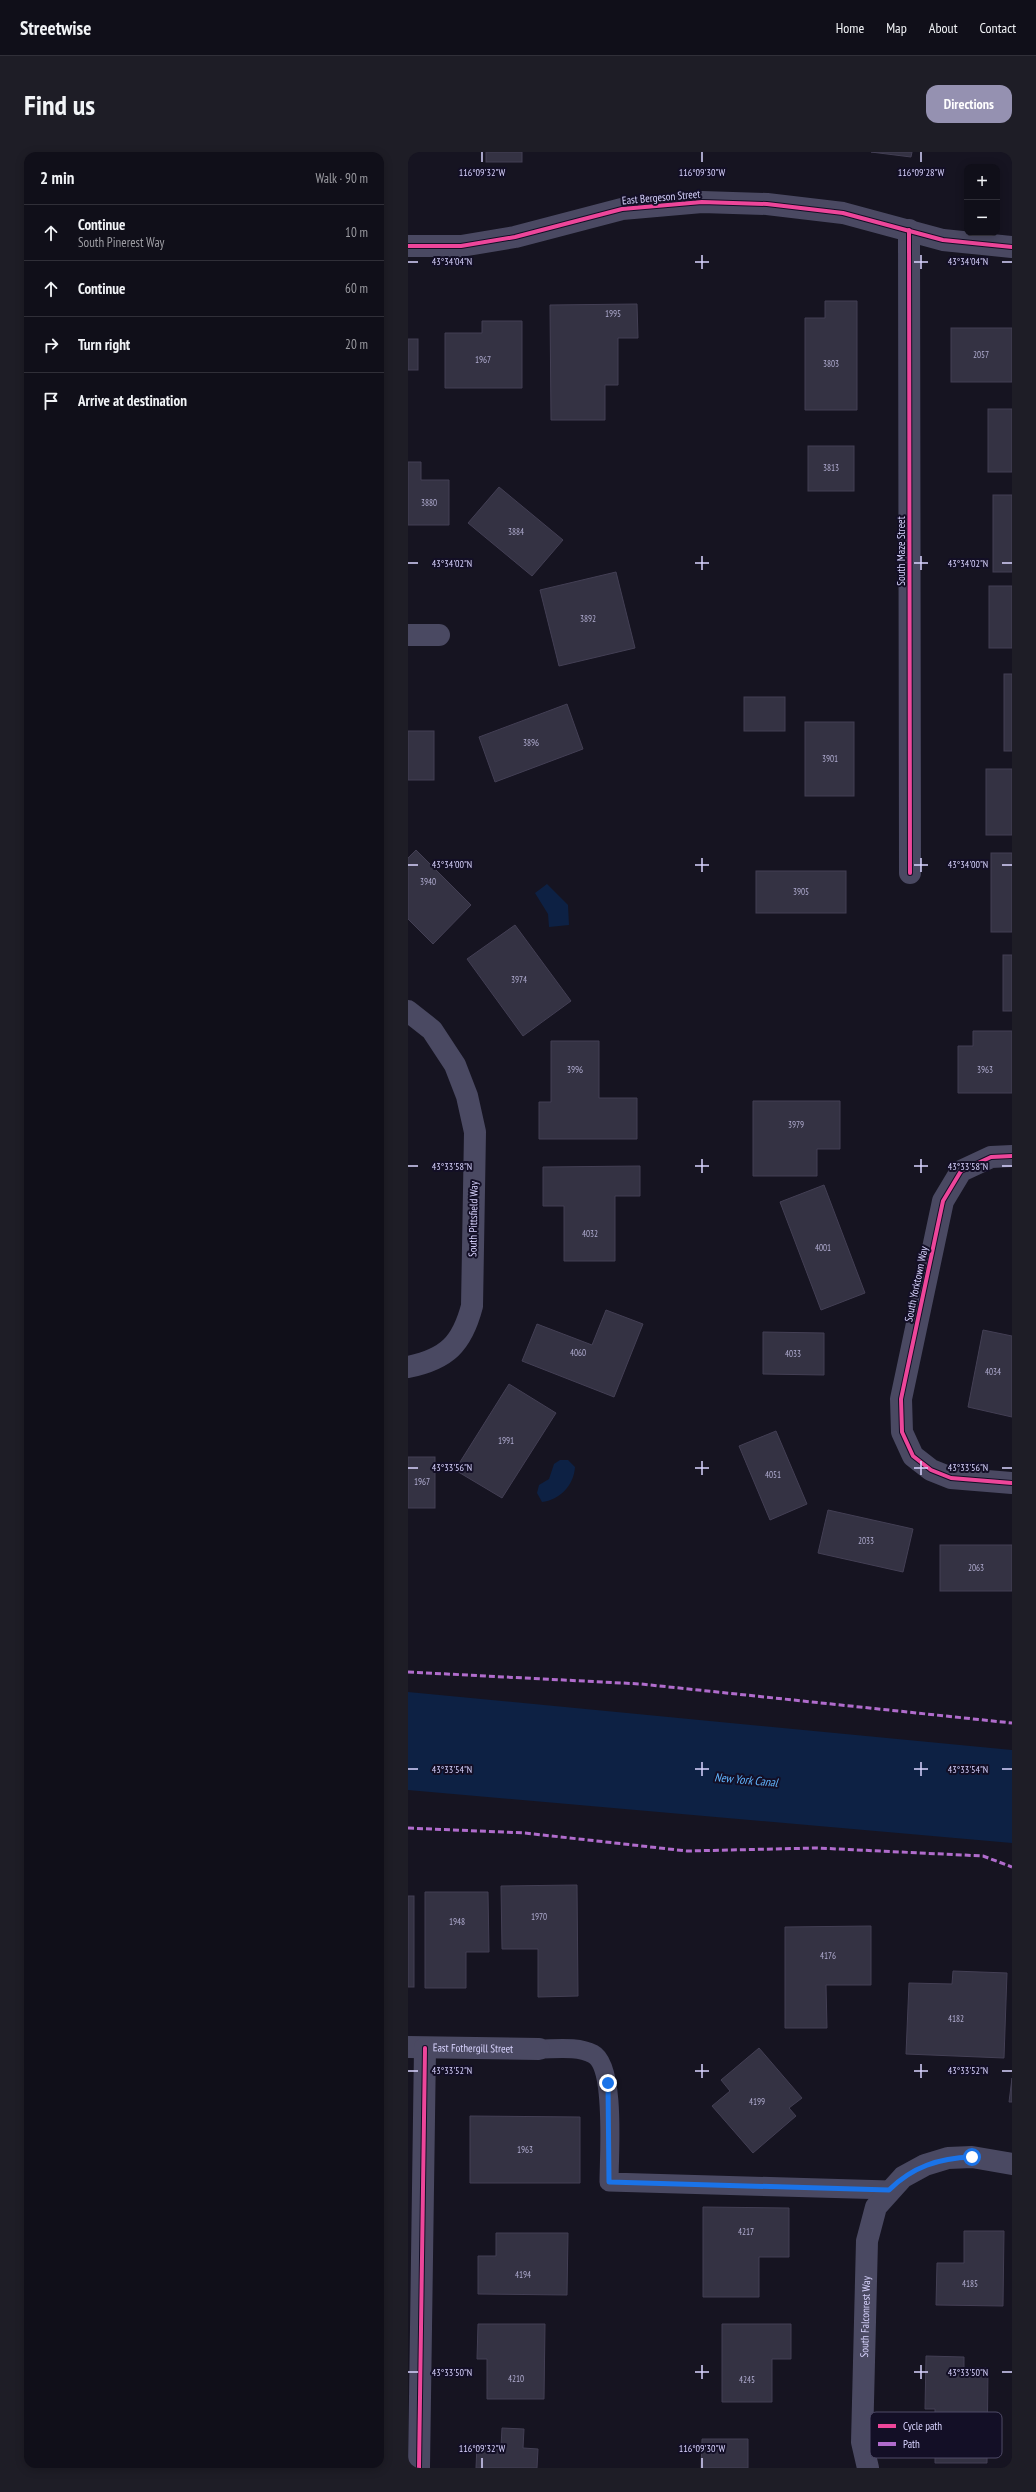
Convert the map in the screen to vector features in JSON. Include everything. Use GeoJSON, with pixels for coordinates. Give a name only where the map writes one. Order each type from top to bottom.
{"type":"FeatureCollection","features":[{"type":"Feature","properties":{"kind":"street","name":"East Bergeson Street"},"geometry":{"type":"LineString","coordinates":[[408,246],[461,246],[515,237],[622,209],[702,202],[767,204],[843,213],[943,240],[1012,247]]}},
{"type":"Feature","properties":{"kind":"street","name":"South Maze Street"},"geometry":{"type":"LineString","coordinates":[[909,230],[910,873]]}},
{"type":"Feature","properties":{"kind":"street"},"geometry":{"type":"LineString","coordinates":[[408,635],[439,635]]}},
{"type":"Feature","properties":{"kind":"street","name":"South Pittsfield Way"},"geometry":{"type":"LineString","coordinates":[[408,1011],[432,1030],[455,1065],[467,1096],[475,1132],[472,1306],[466,1329],[452,1348],[431,1362],[408,1367]]}},
{"type":"Feature","properties":{"kind":"street","name":"South Yorktown Way"},"geometry":{"type":"LineString","coordinates":[[1012,1156],[991,1156],[961,1171],[943,1201],[901,1399],[902,1432],[913,1456],[931,1470],[951,1478],[1012,1483]]}},
{"type":"Feature","properties":{"kind":"street"},"geometry":{"type":"LineString","coordinates":[[416,2048],[414,2402],[419,2468]]}},
{"type":"Feature","properties":{"kind":"street","name":"East Fothergill Street"},"geometry":{"type":"LineString","coordinates":[[416,2048],[539,2049]]}},
{"type":"Feature","properties":{"kind":"street"},"geometry":{"type":"LineString","coordinates":[[896,2183],[925,2165],[948,2158],[972,2157],[1012,2164]]}},
{"type":"Feature","properties":{"kind":"street","name":"South Falconrest Way"},"geometry":{"type":"LineString","coordinates":[[868,2468],[862,2442],[867,2241],[876,2207],[896,2183]]}},
{"type":"Feature","properties":{"kind":"lane"},"geometry":{"type":"LineString","coordinates":[[539,2049],[579,2050],[594,2055],[603,2065],[608,2083],[609,2182],[896,2183]]}},
{"type":"Feature","properties":{"kind":"water"},"geometry":{"type":"Polygon","coordinates":[[[547,884],[568,905],[569,925],[549,927],[548,914],[535,893],[547,884]]]}},
{"type":"Feature","properties":{"kind":"water"},"geometry":{"type":"Polygon","coordinates":[[[560,1460],[568,1460],[575,1467],[572,1480],[560,1495],[549,1501],[542,1502],[537,1493],[539,1485],[549,1479],[554,1464],[560,1460]]]}},
{"type":"Feature","properties":{"kind":"water","name":"New York Canal"},"geometry":{"type":"Polygon","coordinates":[[[408,1692],[1012,1750],[1012,1843],[408,1790],[408,1692]]]}},
{"type":"Feature","properties":{"kind":"building"},"geometry":{"type":"Polygon","coordinates":[[[486,152],[522,152],[522,162],[486,162],[486,152]]]}},
{"type":"Feature","properties":{"kind":"building"},"geometry":{"type":"Polygon","coordinates":[[[871,152],[912,152],[911,157],[871,152]]]}},
{"type":"Feature","properties":{"kind":"building"},"geometry":{"type":"Polygon","coordinates":[[[825,301],[857,301],[857,410],[805,410],[805,318],[825,318],[825,301]]]}},
{"type":"Feature","properties":{"kind":"building"},"geometry":{"type":"Polygon","coordinates":[[[637,304],[638,338],[618,338],[618,385],[605,385],[605,420],[551,420],[550,305],[637,304]]]}},
{"type":"Feature","properties":{"kind":"building"},"geometry":{"type":"Polygon","coordinates":[[[482,321],[522,321],[522,388],[445,388],[445,333],[482,333],[482,321]]]}},
{"type":"Feature","properties":{"kind":"building"},"geometry":{"type":"Polygon","coordinates":[[[951,328],[1012,328],[1012,382],[951,382],[951,328]]]}},
{"type":"Feature","properties":{"kind":"building"},"geometry":{"type":"Polygon","coordinates":[[[408,339],[418,339],[418,370],[408,370],[408,339]]]}},
{"type":"Feature","properties":{"kind":"building"},"geometry":{"type":"Polygon","coordinates":[[[988,409],[1012,409],[1012,472],[988,472],[988,409]]]}},
{"type":"Feature","properties":{"kind":"building"},"geometry":{"type":"Polygon","coordinates":[[[808,446],[854,446],[854,491],[808,491],[808,446]]]}},
{"type":"Feature","properties":{"kind":"building"},"geometry":{"type":"Polygon","coordinates":[[[408,462],[421,462],[421,480],[449,480],[449,525],[408,525],[408,462]]]}},
{"type":"Feature","properties":{"kind":"building"},"geometry":{"type":"Polygon","coordinates":[[[499,487],[563,540],[532,576],[468,523],[499,487]]]}},
{"type":"Feature","properties":{"kind":"building"},"geometry":{"type":"Polygon","coordinates":[[[993,495],[1012,495],[1012,572],[993,572],[993,495]]]}},
{"type":"Feature","properties":{"kind":"building"},"geometry":{"type":"Polygon","coordinates":[[[616,572],[635,648],[559,666],[540,590],[616,572]]]}},
{"type":"Feature","properties":{"kind":"building"},"geometry":{"type":"Polygon","coordinates":[[[989,586],[1012,586],[1012,648],[989,648],[989,586]]]}},
{"type":"Feature","properties":{"kind":"building"},"geometry":{"type":"Polygon","coordinates":[[[1004,674],[1012,674],[1012,751],[1004,751],[1004,674]]]}},
{"type":"Feature","properties":{"kind":"building"},"geometry":{"type":"Polygon","coordinates":[[[744,697],[785,697],[785,731],[744,731],[744,697]]]}},
{"type":"Feature","properties":{"kind":"building"},"geometry":{"type":"Polygon","coordinates":[[[567,704],[583,749],[495,782],[479,737],[567,704]]]}},
{"type":"Feature","properties":{"kind":"building"},"geometry":{"type":"Polygon","coordinates":[[[805,722],[854,722],[854,796],[805,796],[805,722]]]}},
{"type":"Feature","properties":{"kind":"building"},"geometry":{"type":"Polygon","coordinates":[[[408,731],[434,731],[434,780],[408,780],[408,731]]]}},
{"type":"Feature","properties":{"kind":"building"},"geometry":{"type":"Polygon","coordinates":[[[986,769],[1012,769],[1012,835],[986,835],[986,769]]]}},
{"type":"Feature","properties":{"kind":"building"},"geometry":{"type":"Polygon","coordinates":[[[416,850],[471,905],[433,944],[408,919],[408,858],[416,850]]]}},
{"type":"Feature","properties":{"kind":"building"},"geometry":{"type":"Polygon","coordinates":[[[991,853],[1012,853],[1012,932],[991,932],[991,853]]]}},
{"type":"Feature","properties":{"kind":"building"},"geometry":{"type":"Polygon","coordinates":[[[756,871],[846,871],[846,913],[756,913],[756,871]]]}},
{"type":"Feature","properties":{"kind":"building"},"geometry":{"type":"Polygon","coordinates":[[[515,925],[571,1001],[523,1036],[467,959],[515,925]]]}},
{"type":"Feature","properties":{"kind":"building"},"geometry":{"type":"Polygon","coordinates":[[[1003,955],[1012,955],[1012,1011],[1003,1011],[1003,955]]]}},
{"type":"Feature","properties":{"kind":"building"},"geometry":{"type":"Polygon","coordinates":[[[973,1031],[1012,1031],[1012,1093],[958,1093],[958,1046],[973,1046],[973,1031]]]}},
{"type":"Feature","properties":{"kind":"building"},"geometry":{"type":"Polygon","coordinates":[[[551,1041],[599,1041],[599,1098],[637,1098],[637,1139],[539,1139],[539,1102],[551,1102],[551,1041]]]}},
{"type":"Feature","properties":{"kind":"building"},"geometry":{"type":"Polygon","coordinates":[[[753,1101],[840,1101],[840,1149],[817,1149],[817,1176],[753,1176],[753,1101]]]}},
{"type":"Feature","properties":{"kind":"building"},"geometry":{"type":"Polygon","coordinates":[[[640,1166],[640,1196],[615,1196],[615,1261],[564,1261],[564,1206],[543,1206],[543,1167],[640,1166]]]}},
{"type":"Feature","properties":{"kind":"building"},"geometry":{"type":"Polygon","coordinates":[[[824,1185],[865,1293],[821,1310],[780,1202],[824,1185]]]}},
{"type":"Feature","properties":{"kind":"building"},"geometry":{"type":"Polygon","coordinates":[[[606,1310],[643,1324],[614,1397],[522,1361],[537,1324],[592,1345],[606,1310]]]}},
{"type":"Feature","properties":{"kind":"building"},"geometry":{"type":"Polygon","coordinates":[[[983,1330],[1012,1336],[1012,1417],[968,1407],[983,1330]]]}},
{"type":"Feature","properties":{"kind":"building"},"geometry":{"type":"Polygon","coordinates":[[[763,1332],[824,1333],[824,1375],[763,1374],[763,1332]]]}},
{"type":"Feature","properties":{"kind":"building"},"geometry":{"type":"Polygon","coordinates":[[[509,1384],[556,1413],[502,1498],[455,1470],[509,1384]]]}},
{"type":"Feature","properties":{"kind":"building"},"geometry":{"type":"Polygon","coordinates":[[[776,1431],[807,1504],[770,1520],[739,1446],[776,1431]]]}},
{"type":"Feature","properties":{"kind":"building"},"geometry":{"type":"Polygon","coordinates":[[[408,1457],[435,1457],[435,1508],[408,1508],[408,1457]]]}},
{"type":"Feature","properties":{"kind":"building"},"geometry":{"type":"Polygon","coordinates":[[[828,1510],[913,1529],[903,1572],[818,1553],[828,1510]]]}},
{"type":"Feature","properties":{"kind":"building"},"geometry":{"type":"Polygon","coordinates":[[[940,1545],[1012,1545],[1012,1591],[940,1591],[940,1545]]]}},
{"type":"Feature","properties":{"kind":"building"},"geometry":{"type":"Polygon","coordinates":[[[577,1885],[578,1996],[538,1997],[538,1949],[502,1949],[501,1886],[577,1885]]]}},
{"type":"Feature","properties":{"kind":"building"},"geometry":{"type":"Polygon","coordinates":[[[425,1892],[488,1892],[489,1952],[466,1952],[466,1988],[425,1988],[425,1892]]]}},
{"type":"Feature","properties":{"kind":"building"},"geometry":{"type":"Polygon","coordinates":[[[408,1896],[414,1896],[414,1987],[408,1987],[408,1896]]]}},
{"type":"Feature","properties":{"kind":"building"},"geometry":{"type":"Polygon","coordinates":[[[871,1926],[871,1985],[826,1985],[827,2028],[785,2028],[785,1927],[871,1926]]]}},
{"type":"Feature","properties":{"kind":"building"},"geometry":{"type":"Polygon","coordinates":[[[953,1971],[1007,1973],[1004,2058],[906,2054],[909,1983],[952,1984],[953,1971]]]}},
{"type":"Feature","properties":{"kind":"building"},"geometry":{"type":"Polygon","coordinates":[[[759,2048],[802,2098],[789,2108],[796,2116],[753,2153],[712,2106],[730,2091],[721,2080],[759,2048]]]}},
{"type":"Feature","properties":{"kind":"building"},"geometry":{"type":"Polygon","coordinates":[[[1012,2078],[1012,2102],[1009,2102],[1012,2078]]]}},
{"type":"Feature","properties":{"kind":"building"},"geometry":{"type":"Polygon","coordinates":[[[470,2116],[580,2117],[580,2183],[470,2183],[470,2116]]]}},
{"type":"Feature","properties":{"kind":"building"},"geometry":{"type":"Polygon","coordinates":[[[703,2207],[789,2208],[789,2257],[759,2257],[759,2297],[703,2297],[703,2207]]]}},
{"type":"Feature","properties":{"kind":"building"},"geometry":{"type":"Polygon","coordinates":[[[964,2231],[1004,2231],[1003,2306],[936,2305],[937,2263],[964,2263],[964,2231]]]}},
{"type":"Feature","properties":{"kind":"building"},"geometry":{"type":"Polygon","coordinates":[[[496,2233],[568,2233],[567,2295],[478,2294],[478,2256],[496,2256],[496,2233]]]}},
{"type":"Feature","properties":{"kind":"building"},"geometry":{"type":"Polygon","coordinates":[[[478,2324],[545,2324],[544,2399],[487,2399],[487,2359],[477,2359],[478,2324]]]}},
{"type":"Feature","properties":{"kind":"building"},"geometry":{"type":"Polygon","coordinates":[[[722,2324],[791,2324],[791,2359],[772,2359],[772,2402],[722,2402],[722,2324]]]}},
{"type":"Feature","properties":{"kind":"building"},"geometry":{"type":"Polygon","coordinates":[[[926,2356],[964,2357],[964,2368],[988,2368],[988,2412],[935,2412],[935,2409],[925,2409],[926,2356]]]}},
{"type":"Feature","properties":{"kind":"building"},"geometry":{"type":"Polygon","coordinates":[[[502,2428],[524,2429],[523,2448],[538,2449],[537,2468],[476,2468],[477,2445],[501,2447],[502,2428]]]}},
{"type":"Feature","properties":{"kind":"building"},"geometry":{"type":"Polygon","coordinates":[[[702,2439],[748,2439],[748,2468],[701,2468],[702,2439]]]}},
{"type":"Feature","properties":{"kind":"building"},"geometry":{"type":"Polygon","coordinates":[[[935,2458],[987,2458],[987,2463],[935,2463],[935,2458]]]}},
{"type":"Feature","properties":{"kind":"marked path"},"geometry":{"type":"LineString","coordinates":[[408,1672],[641,1684],[1012,1723]]}},
{"type":"Feature","properties":{"kind":"marked path"},"geometry":{"type":"LineString","coordinates":[[408,1828],[525,1833],[687,1851],[817,1848],[983,1856],[1012,1867]]}},
{"type":"Feature","properties":{"kind":"cycle path"},"geometry":{"type":"LineString","coordinates":[[408,246],[461,246],[515,237],[622,209],[702,202],[767,204],[843,213],[943,240],[1012,247]]}},
{"type":"Feature","properties":{"kind":"cycle path"},"geometry":{"type":"LineString","coordinates":[[909,230],[910,873]]}},
{"type":"Feature","properties":{"kind":"cycle path"},"geometry":{"type":"LineString","coordinates":[[1012,1156],[991,1157],[961,1171],[943,1201],[901,1399],[902,1432],[913,1456],[931,1470],[951,1478],[1012,1483]]}},
{"type":"Feature","properties":{"kind":"cycle path"},"geometry":{"type":"LineString","coordinates":[[419,2468],[425,2048]]}},
{"type":"Feature","properties":{"kind":"route"},"geometry":{"type":"LineString","coordinates":[[608,2083],[609,2182],[889,2190],[902,2177],[925,2165],[948,2158],[972,2157]]}}]}
